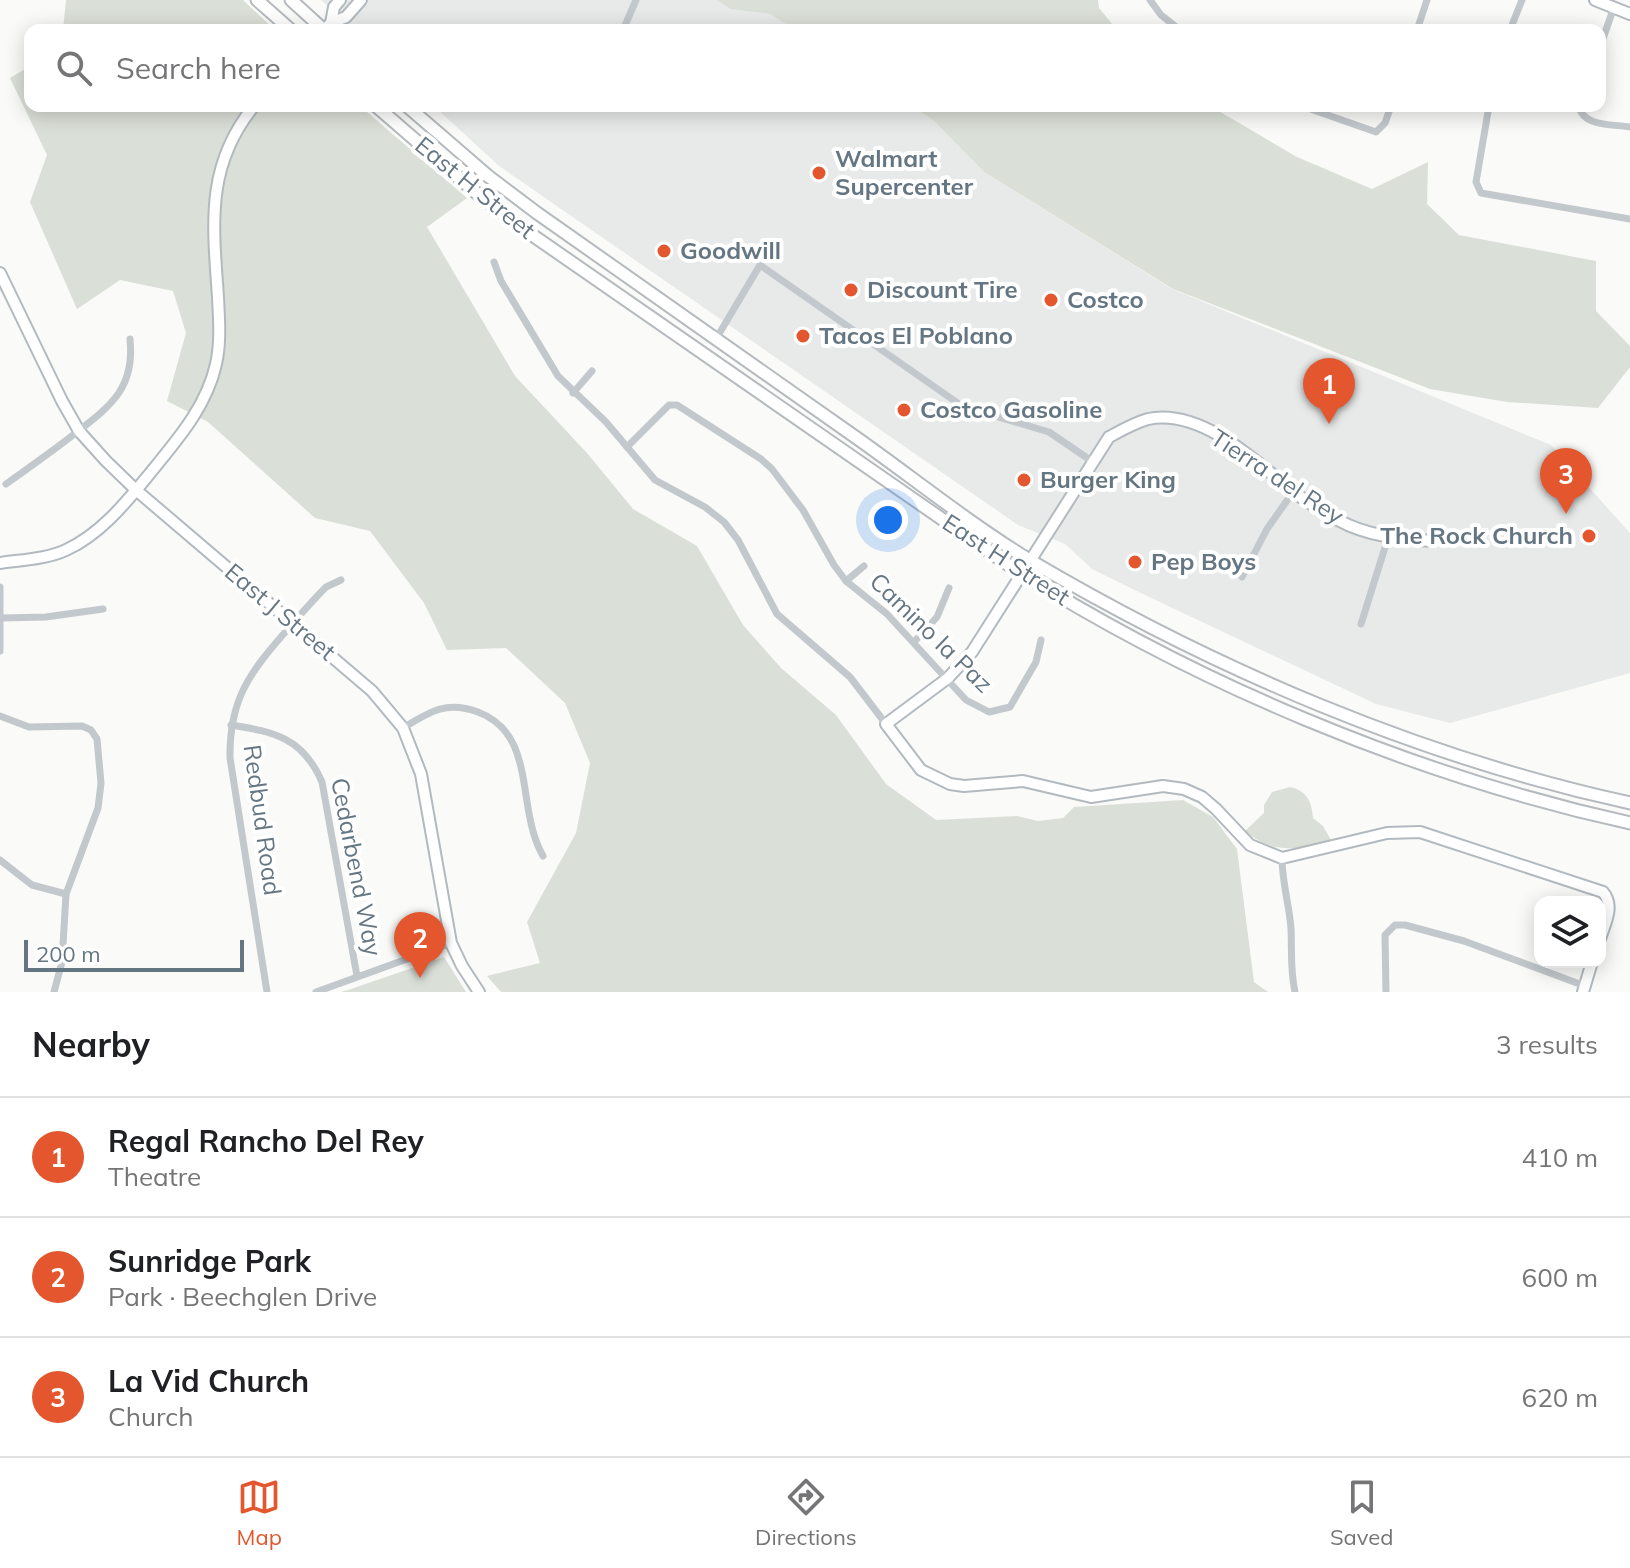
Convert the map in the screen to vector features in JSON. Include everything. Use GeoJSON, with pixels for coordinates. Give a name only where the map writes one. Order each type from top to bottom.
{"type":"FeatureCollection","features":[{"type":"Feature","properties":{"kind":"main road"},"geometry":{"type":"LineString","coordinates":[[257,0],[284,24]]}},
{"type":"Feature","properties":{"kind":"main road"},"geometry":{"type":"LineString","coordinates":[[291,0],[325,24]]}},
{"type":"Feature","properties":{"kind":"main road","name":"East H Street"},"geometry":{"type":"LineString","coordinates":[[383,112],[480,196],[1023,574],[1164,653],[1299,716],[1488,784],[1630,823]]}},
{"type":"Feature","properties":{"kind":"main road","name":"East H Street"},"geometry":{"type":"LineString","coordinates":[[414,112],[488,176],[537,213],[1031,560],[1163,633],[1299,695],[1383,729],[1487,764],[1630,803]]}},
{"type":"Feature","properties":{"kind":"main road"},"geometry":{"type":"LineString","coordinates":[[670,331],[677,329],[705,345],[716,339]]}},
{"type":"Feature","properties":{"kind":"street"},"geometry":{"type":"LineString","coordinates":[[329,24],[334,7],[340,0]]}},
{"type":"Feature","properties":{"kind":"street"},"geometry":{"type":"LineString","coordinates":[[332,24],[346,17],[361,0]]}},
{"type":"Feature","properties":{"kind":"street"},"geometry":{"type":"LineString","coordinates":[[626,24],[636,0]]}},
{"type":"Feature","properties":{"kind":"street"},"geometry":{"type":"LineString","coordinates":[[1150,0],[1172,24]]}},
{"type":"Feature","properties":{"kind":"street"},"geometry":{"type":"LineString","coordinates":[[1419,24],[1427,0]]}},
{"type":"Feature","properties":{"kind":"street"},"geometry":{"type":"LineString","coordinates":[[1512,24],[1522,0]]}},
{"type":"Feature","properties":{"kind":"street"},"geometry":{"type":"LineString","coordinates":[[1595,0],[1630,14]]}},
{"type":"Feature","properties":{"kind":"street"},"geometry":{"type":"LineString","coordinates":[[1606,30],[1614,7]]}},
{"type":"Feature","properties":{"kind":"street"},"geometry":{"type":"LineString","coordinates":[[0,563],[64,551],[99,528],[136,490],[191,422],[205,397],[216,364],[220,329],[212,214],[216,183],[223,159],[250,112]]}},
{"type":"Feature","properties":{"kind":"street"},"geometry":{"type":"LineString","coordinates":[[1319,112],[1376,132],[1385,123],[1389,112]]}},
{"type":"Feature","properties":{"kind":"street"},"geometry":{"type":"LineString","coordinates":[[1488,112],[1476,182],[1481,193],[1630,219]]}},
{"type":"Feature","properties":{"kind":"street"},"geometry":{"type":"LineString","coordinates":[[1580,112],[1589,121],[1630,127]]}},
{"type":"Feature","properties":{"kind":"street"},"geometry":{"type":"LineString","coordinates":[[494,262],[501,281],[553,370],[573,393],[606,422],[659,483],[705,507],[724,522],[738,540],[777,614],[850,677],[916,764],[942,782],[964,786],[1023,781],[1091,797],[1163,786],[1184,789],[1202,797],[1250,845],[1282,858],[1387,833],[1420,832],[1593,888],[1607,896],[1610,909],[1606,921]]}},
{"type":"Feature","properties":{"kind":"street"},"geometry":{"type":"LineString","coordinates":[[716,339],[760,265],[962,406],[1049,432],[1093,462]]}},
{"type":"Feature","properties":{"kind":"street","name":"East J Street"},"geometry":{"type":"LineString","coordinates":[[0,273],[79,431],[136,490],[372,691],[403,728],[421,774],[451,943],[479,992]]}},
{"type":"Feature","properties":{"kind":"street"},"geometry":{"type":"LineString","coordinates":[[6,484],[101,415],[118,397],[129,368],[130,339]]}},
{"type":"Feature","properties":{"kind":"street"},"geometry":{"type":"LineString","coordinates":[[573,393],[592,371]]}},
{"type":"Feature","properties":{"kind":"street","name":"Camino la Paz"},"geometry":{"type":"LineString","coordinates":[[627,447],[669,405],[677,405],[772,469],[803,510],[846,581],[887,614],[959,693],[977,708],[995,712],[1010,707],[1036,662],[1041,640]]}},
{"type":"Feature","properties":{"kind":"street","name":"Tierra del Rey"},"geometry":{"type":"LineString","coordinates":[[886,724],[948,678],[972,652],[1109,437],[1132,424],[1164,418],[1182,421],[1230,441],[1293,492],[1340,521],[1388,538],[1432,541]]}},
{"type":"Feature","properties":{"kind":"street"},"geometry":{"type":"LineString","coordinates":[[1242,577],[1267,529],[1293,492]]}},
{"type":"Feature","properties":{"kind":"street"},"geometry":{"type":"LineString","coordinates":[[1361,624],[1388,538]]}},
{"type":"Feature","properties":{"kind":"street","name":"Camino la Paz"},"geometry":{"type":"LineString","coordinates":[[846,581],[864,566]]}},
{"type":"Feature","properties":{"kind":"street","name":"Redbud Road"},"geometry":{"type":"LineString","coordinates":[[267,992],[230,758],[231,725],[240,692],[248,678],[326,587],[341,580]]}},
{"type":"Feature","properties":{"kind":"street"},"geometry":{"type":"LineString","coordinates":[[0,587],[0,651]]}},
{"type":"Feature","properties":{"kind":"street"},"geometry":{"type":"LineString","coordinates":[[914,642],[937,617],[949,588]]}},
{"type":"Feature","properties":{"kind":"street"},"geometry":{"type":"LineString","coordinates":[[1,618],[46,617],[103,609]]}},
{"type":"Feature","properties":{"kind":"street"},"geometry":{"type":"LineString","coordinates":[[403,728],[428,712],[453,707],[478,712],[499,724],[518,752],[529,826],[543,856]]}},
{"type":"Feature","properties":{"kind":"street"},"geometry":{"type":"LineString","coordinates":[[0,716],[29,727],[82,726],[91,730],[97,739],[101,783],[98,808],[66,894],[62,962],[54,992]]}},
{"type":"Feature","properties":{"kind":"street","name":"Cedarbend Way"},"geometry":{"type":"LineString","coordinates":[[231,725],[267,731],[282,737],[302,751],[318,773],[357,976]]}},
{"type":"Feature","properties":{"kind":"street"},"geometry":{"type":"LineString","coordinates":[[1282,858],[1291,927],[1290,972],[1295,992]]}},
{"type":"Feature","properties":{"kind":"street"},"geometry":{"type":"LineString","coordinates":[[0,860],[32,885],[66,894]]}},
{"type":"Feature","properties":{"kind":"street"},"geometry":{"type":"LineString","coordinates":[[1386,992],[1385,935],[1395,925],[1464,941],[1584,989],[1590,968]]}},
{"type":"Feature","properties":{"kind":"street"},"geometry":{"type":"LineString","coordinates":[[316,992],[451,943]]}},
{"type":"Feature","properties":{"kind":"shaded area"},"geometry":{"type":"Polygon","coordinates":[[[66,0],[243,0],[269,24],[64,24],[66,0]]]}},
{"type":"Feature","properties":{"kind":"shaded area"},"geometry":{"type":"Polygon","coordinates":[[[321,0],[717,0],[730,9],[770,14],[786,24],[347,24],[321,0]]]}},
{"type":"Feature","properties":{"kind":"shaded area"},"geometry":{"type":"Polygon","coordinates":[[[717,0],[1098,0],[1099,8],[1112,24],[786,24],[770,14],[730,9],[717,0]]]}},
{"type":"Feature","properties":{"kind":"shaded area"},"geometry":{"type":"Polygon","coordinates":[[[24,70],[24,107],[10,78],[24,70]]]}},
{"type":"Feature","properties":{"kind":"shaded area"},"geometry":{"type":"Polygon","coordinates":[[[26,112],[367,112],[467,198],[427,227],[515,376],[587,453],[633,509],[697,546],[743,625],[781,668],[836,715],[886,784],[936,820],[1017,816],[1038,821],[1063,818],[1074,807],[1183,800],[1213,817],[1237,849],[1254,982],[1268,992],[501,992],[487,976],[540,963],[527,922],[576,833],[590,763],[565,703],[506,648],[447,650],[424,603],[370,531],[315,518],[208,422],[167,401],[186,333],[173,291],[120,280],[77,309],[30,202],[47,155],[26,112]]]}},
{"type":"Feature","properties":{"kind":"shaded area"},"geometry":{"type":"Polygon","coordinates":[[[440,112],[921,112],[934,121],[984,172],[1172,289],[1551,445],[1630,533],[1630,673],[1450,723],[1376,704],[1092,569],[1065,544],[1018,525],[499,166],[440,112]]]}},
{"type":"Feature","properties":{"kind":"shaded area"},"geometry":{"type":"Polygon","coordinates":[[[921,112],[1220,112],[1297,157],[1372,189],[1428,162],[1427,204],[1459,235],[1596,261],[1596,311],[1630,346],[1630,367],[1598,408],[1507,402],[1430,389],[1173,289],[984,172],[934,121],[921,112]]]}},
{"type":"Feature","properties":{"kind":"shaded area"},"geometry":{"type":"Polygon","coordinates":[[[1290,787],[1308,798],[1313,818],[1323,826],[1331,840],[1297,848],[1276,847],[1255,839],[1245,831],[1264,813],[1264,805],[1272,792],[1290,787]]]}},
{"type":"Feature","properties":{"kind":"shaded area"},"geometry":{"type":"Polygon","coordinates":[[[444,957],[466,992],[341,992],[348,990],[444,957]]]}},
{"type":"Feature","properties":{"kind":"place","name":"Walmart Supercenter"},"geometry":{"type":"Point","coordinates":[819,173]}},
{"type":"Feature","properties":{"kind":"place","name":"Goodwill"},"geometry":{"type":"Point","coordinates":[664,251]}},
{"type":"Feature","properties":{"kind":"place","name":"Discount Tire"},"geometry":{"type":"Point","coordinates":[851,290]}},
{"type":"Feature","properties":{"kind":"place","name":"Costco"},"geometry":{"type":"Point","coordinates":[1051,300]}},
{"type":"Feature","properties":{"kind":"place","name":"Tacos El Poblano"},"geometry":{"type":"Point","coordinates":[803,336]}},
{"type":"Feature","properties":{"kind":"place","name":"Costco Gasoline"},"geometry":{"type":"Point","coordinates":[904,410]}},
{"type":"Feature","properties":{"kind":"place","name":"Regal Rancho Del Rey"},"geometry":{"type":"Point","coordinates":[1329,424]}},
{"type":"Feature","properties":{"kind":"place","name":"Burger King"},"geometry":{"type":"Point","coordinates":[1024,480]}},
{"type":"Feature","properties":{"kind":"place","name":"La Vid Church"},"geometry":{"type":"Point","coordinates":[1566,514]}},
{"type":"Feature","properties":{"kind":"place","name":"The Rock Church"},"geometry":{"type":"Point","coordinates":[1589,536]}},
{"type":"Feature","properties":{"kind":"place","name":"Pep Boys"},"geometry":{"type":"Point","coordinates":[1135,562]}},
{"type":"Feature","properties":{"kind":"place","name":"Sunridge Park"},"geometry":{"type":"Point","coordinates":[420,978]}}]}
